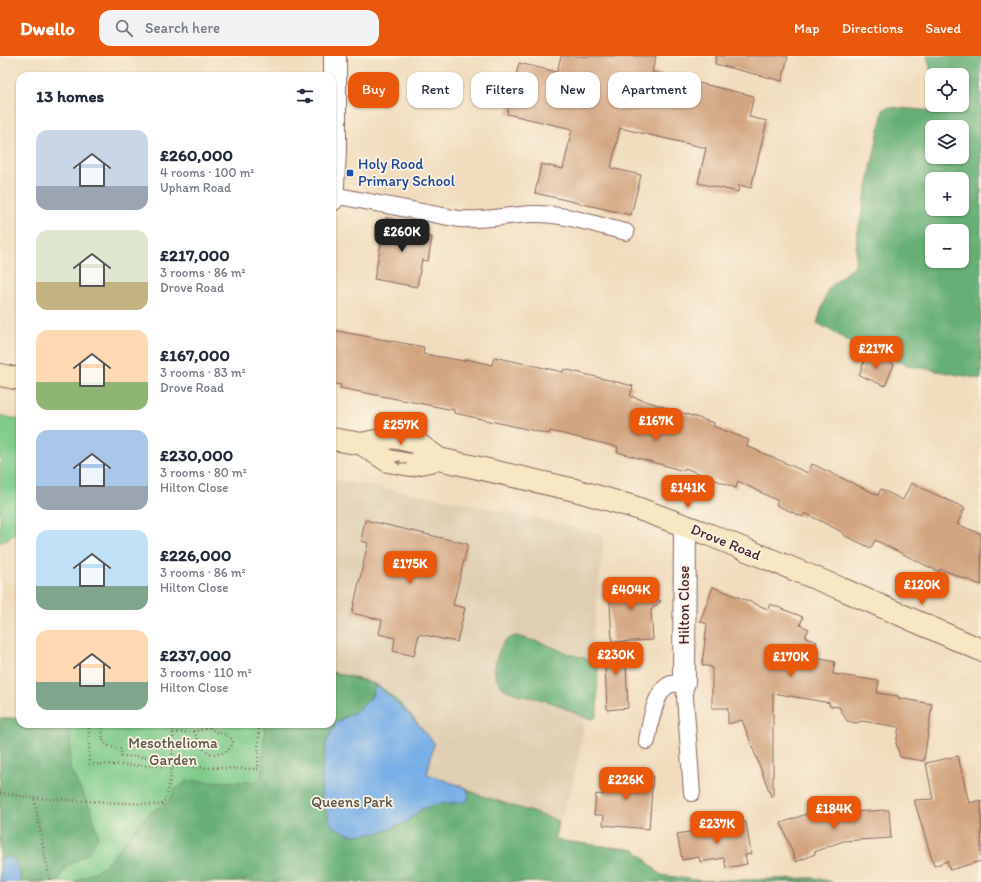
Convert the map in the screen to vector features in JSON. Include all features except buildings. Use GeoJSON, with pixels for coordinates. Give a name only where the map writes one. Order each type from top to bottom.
{"type":"FeatureCollection","features":[{"type":"Feature","properties":{"kind":"main road"},"geometry":{"type":"LineString","coordinates":[[0,375],[16,378]]}},
{"type":"Feature","properties":{"kind":"main road","name":"Drove Road"},"geometry":{"type":"LineString","coordinates":[[336,440],[362,444],[388,461],[411,465],[439,459],[602,497],[634,507],[842,589],[981,650]]}},
{"type":"Feature","properties":{"kind":"street"},"geometry":{"type":"LineString","coordinates":[[335,56],[335,72]]}},
{"type":"Feature","properties":{"kind":"street","name":"Hilton Close"},"geometry":{"type":"LineString","coordinates":[[684,683],[685,526]]}},
{"type":"Feature","properties":{"kind":"lane"},"geometry":{"type":"LineString","coordinates":[[336,196],[460,219],[476,220],[534,214],[562,216],[626,232]]}},
{"type":"Feature","properties":{"kind":"lane"},"geometry":{"type":"LineString","coordinates":[[647,741],[655,706],[661,692],[670,684],[684,683]]}},
{"type":"Feature","properties":{"kind":"lane","name":"Hilton Close"},"geometry":{"type":"LineString","coordinates":[[684,683],[692,793]]}},
{"type":"Feature","properties":{"kind":"path"},"geometry":{"type":"LineString","coordinates":[[89,728],[89,764],[258,769],[259,728]]}},
{"type":"Feature","properties":{"kind":"path"},"geometry":{"type":"LineString","coordinates":[[103,728],[102,739],[107,746],[121,749],[121,756],[151,757],[151,766]]}},
{"type":"Feature","properties":{"kind":"path"},"geometry":{"type":"LineString","coordinates":[[0,793],[34,798],[158,806],[164,803],[172,767],[173,728]]}},
{"type":"Feature","properties":{"kind":"path"},"geometry":{"type":"LineString","coordinates":[[173,733],[199,731],[205,728]]}},
{"type":"Feature","properties":{"kind":"path"},"geometry":{"type":"LineString","coordinates":[[194,731],[198,742],[206,751],[212,754],[219,754],[230,749],[233,741],[231,737],[217,733],[211,728]]}},
{"type":"Feature","properties":{"kind":"path"},"geometry":{"type":"LineString","coordinates":[[34,798],[50,882]]}},
{"type":"Feature","properties":{"kind":"shaded area"},"geometry":{"type":"Polygon","coordinates":[[[336,480],[467,503],[604,535],[582,739],[572,787],[559,821],[476,794],[466,788],[427,774],[434,743],[376,685],[336,673],[336,480]]]}},
{"type":"Feature","properties":{"kind":"green space"},"geometry":{"type":"Polygon","coordinates":[[[927,56],[981,56],[981,379],[910,366],[859,347],[817,323],[828,289],[855,265],[857,236],[883,110],[888,107],[925,110],[925,112],[969,112],[969,68],[930,68],[927,56]]]}},
{"type":"Feature","properties":{"kind":"green space"},"geometry":{"type":"Polygon","coordinates":[[[0,415],[16,419],[16,533],[0,543],[0,415]]]}},
{"type":"Feature","properties":{"kind":"green space"},"geometry":{"type":"Polygon","coordinates":[[[516,636],[543,643],[569,654],[585,658],[598,668],[597,716],[593,719],[587,718],[550,702],[519,695],[502,686],[497,679],[495,670],[497,657],[504,643],[508,639],[516,636]]]}},
{"type":"Feature","properties":{"kind":"green space","name":"Queens Park"},"geometry":{"type":"Polygon","coordinates":[[[336,673],[362,679],[377,685],[393,697],[408,712],[434,743],[427,774],[466,788],[476,794],[559,821],[554,840],[635,850],[661,875],[702,881],[815,878],[832,882],[0,882],[0,724],[16,724],[16,728],[336,728],[336,673]]]}},
{"type":"Feature","properties":{"kind":"green space"},"geometry":{"type":"Polygon","coordinates":[[[336,673],[376,685],[370,697],[357,711],[338,721],[336,724],[336,673]]]}},
{"type":"Feature","properties":{"kind":"green space"},"geometry":{"type":"Polygon","coordinates":[[[0,718],[16,718],[16,728],[70,728],[70,769],[92,812],[98,836],[90,851],[66,867],[57,882],[21,882],[16,865],[7,857],[0,859],[0,718]]]}},
{"type":"Feature","properties":{"kind":"green space"},"geometry":{"type":"Polygon","coordinates":[[[265,728],[333,728],[324,758],[321,798],[406,822],[421,809],[438,804],[465,802],[469,793],[466,788],[476,794],[559,821],[554,840],[635,850],[661,875],[702,881],[815,878],[832,882],[254,882],[250,879],[236,882],[74,882],[104,867],[147,815],[168,802],[176,789],[187,781],[255,782],[262,775],[265,728]]]}},
{"type":"Feature","properties":{"kind":"water"},"geometry":{"type":"Polygon","coordinates":[[[376,685],[407,712],[421,727],[434,743],[427,774],[466,788],[468,797],[465,802],[438,804],[421,809],[406,822],[379,833],[351,835],[332,826],[321,798],[322,771],[327,741],[334,728],[336,728],[337,722],[355,712],[371,698],[376,685]]]}},
{"type":"Feature","properties":{"kind":"water"},"geometry":{"type":"Polygon","coordinates":[[[7,857],[15,860],[21,882],[0,882],[0,859],[7,857]]]}},
{"type":"Feature","properties":{"kind":"place","name":"Holy Rood Primary School"},"geometry":{"type":"Point","coordinates":[350,173]}},
{"type":"Feature","properties":{"kind":"park label","name":"Mesothelioma Garden"},"geometry":{"type":"Point","coordinates":[173,752]}}]}
